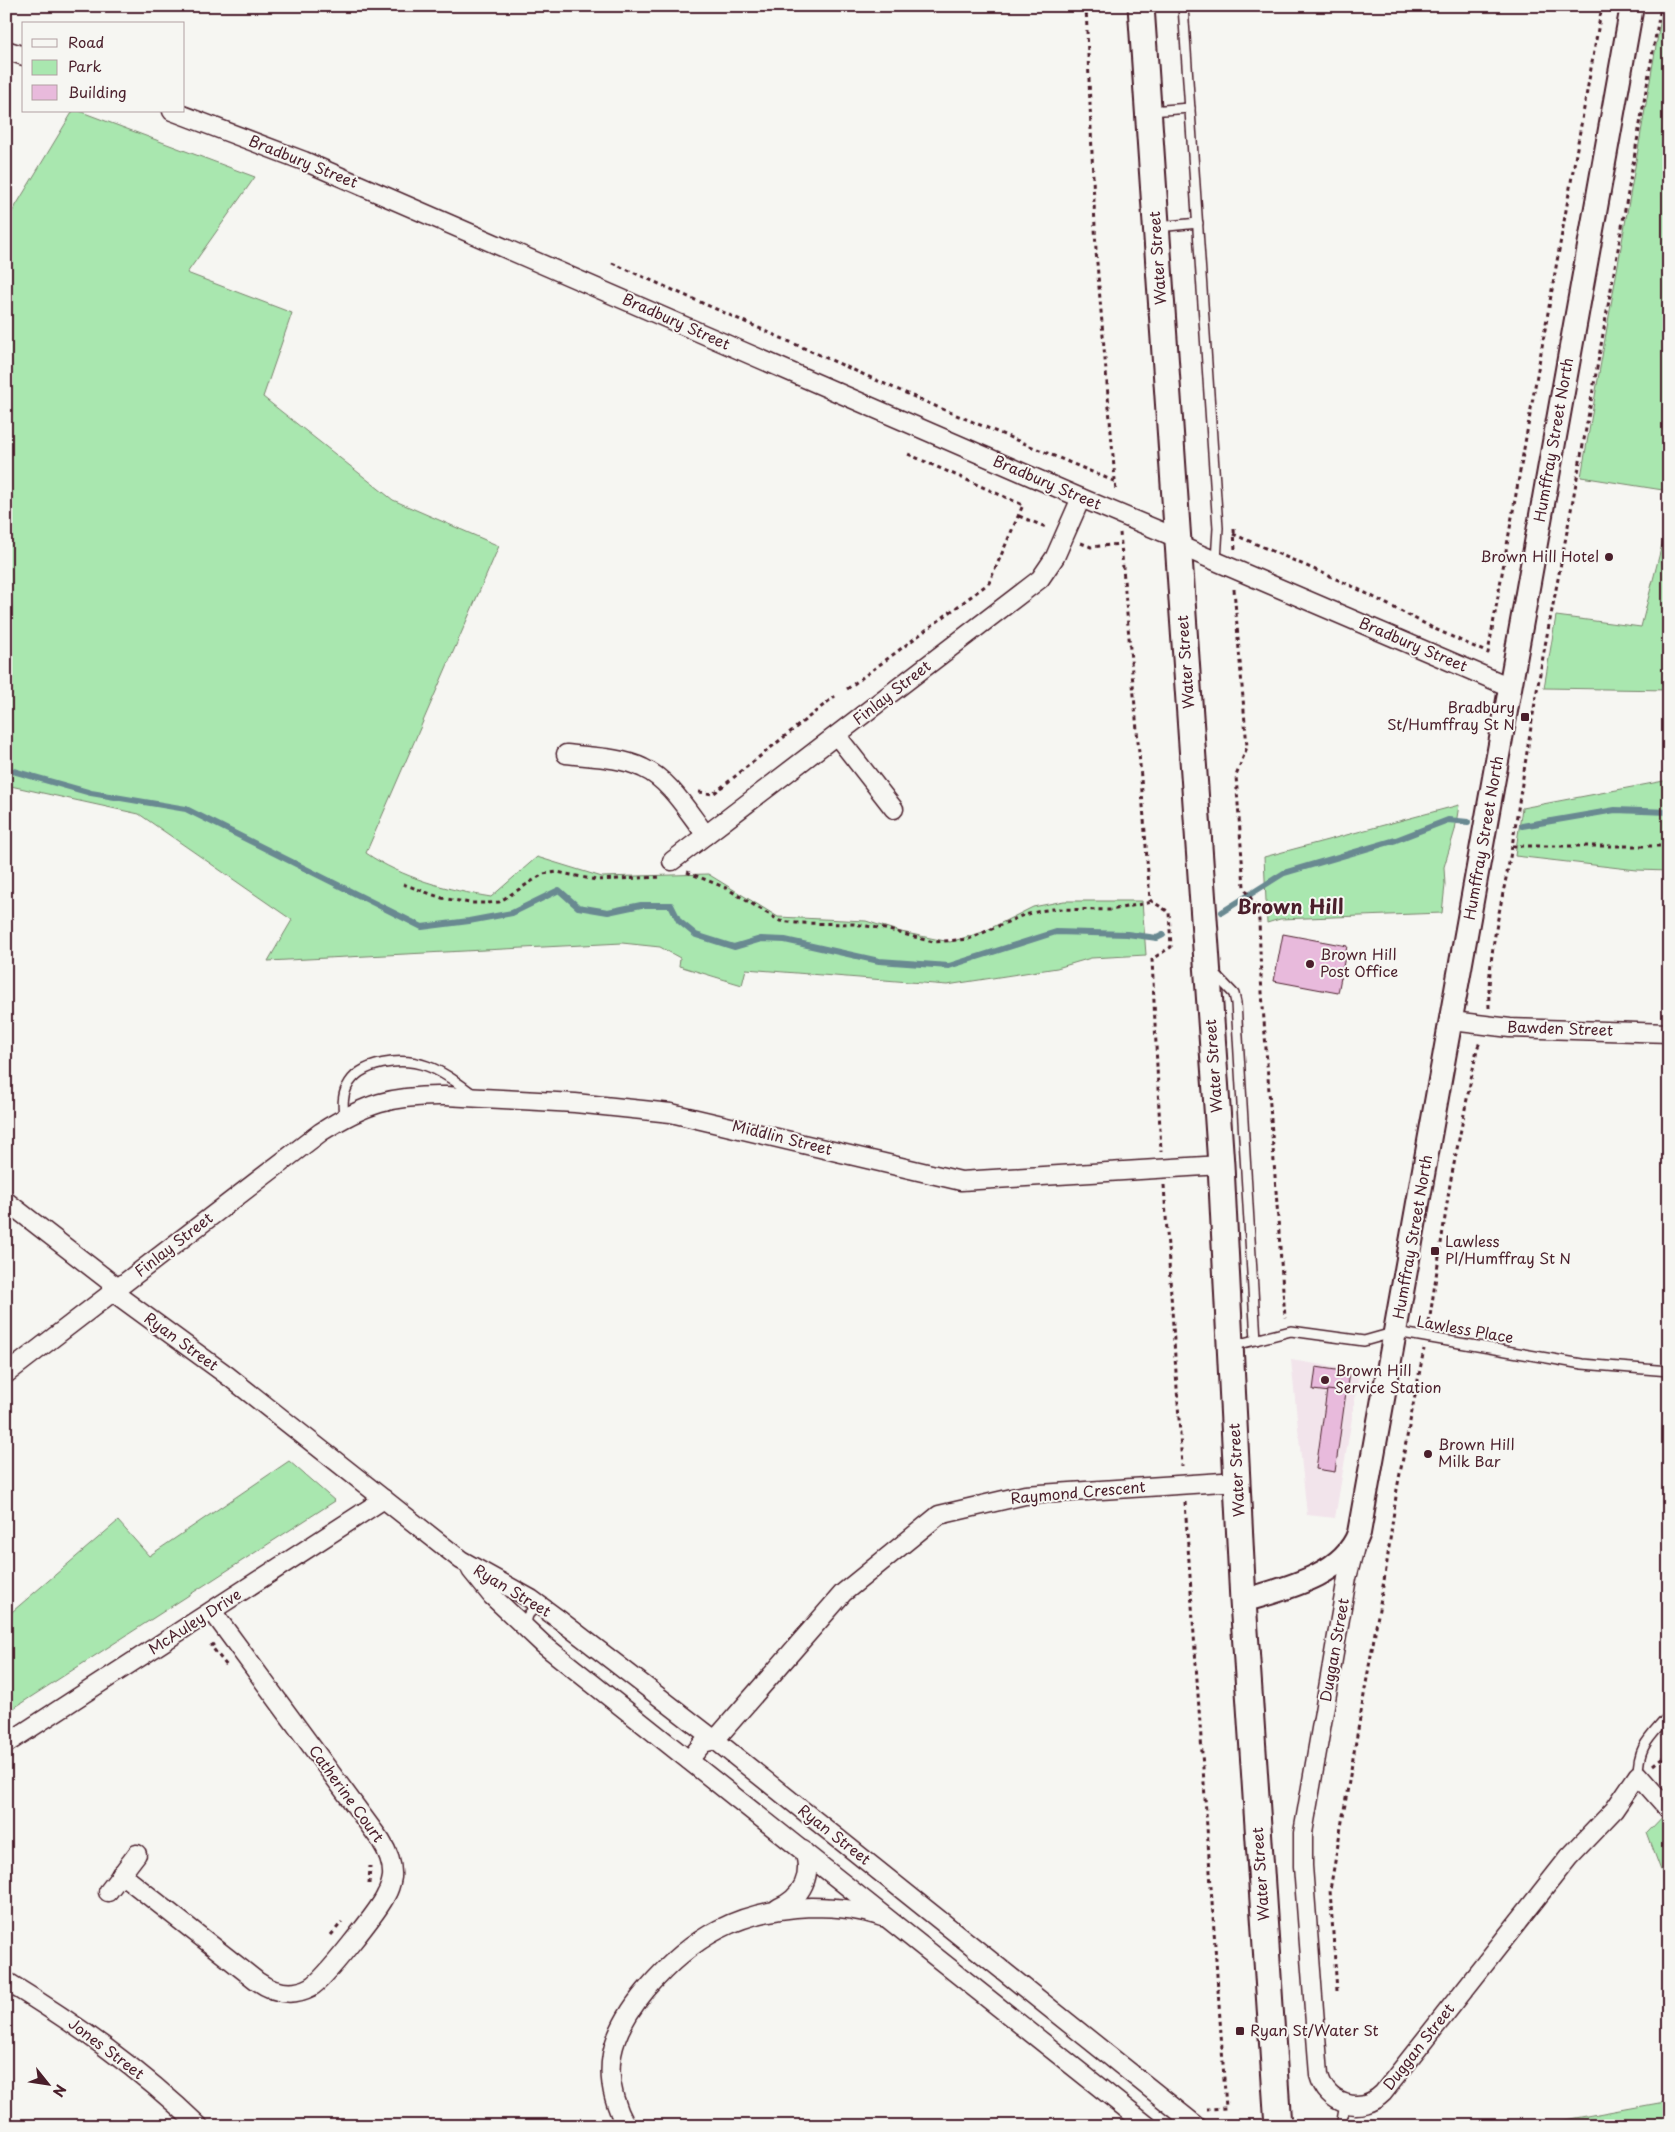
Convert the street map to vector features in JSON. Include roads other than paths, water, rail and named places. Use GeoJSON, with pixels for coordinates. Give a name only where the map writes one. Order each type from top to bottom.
{"type":"FeatureCollection","features":[{"type":"Feature","properties":{"kind":"main road","name":"Water Street"},"geometry":{"type":"LineString","coordinates":[[1141,6],[1221,1165],[1244,1601],[1278,2126]]}},
{"type":"Feature","properties":{"kind":"street","name":"Humffray Street North"},"geometry":{"type":"LineString","coordinates":[[1244,1601],[1300,1582],[1333,1566],[1351,1551],[1359,1533],[1632,6]]}},
{"type":"Feature","properties":{"kind":"street"},"geometry":{"type":"LineString","coordinates":[[6,50],[22,55]]}},
{"type":"Feature","properties":{"kind":"street","name":"Bradbury Street"},"geometry":{"type":"LineString","coordinates":[[175,112],[313,164],[1118,514],[1216,561],[1510,687]]}},
{"type":"Feature","properties":{"kind":"street","name":"Finlay Street"},"geometry":{"type":"LineString","coordinates":[[670,869],[706,835],[1040,579],[1055,557],[1080,498]]}},
{"type":"Feature","properties":{"kind":"street"},"geometry":{"type":"LineString","coordinates":[[837,736],[894,809]]}},
{"type":"Feature","properties":{"kind":"street"},"geometry":{"type":"LineString","coordinates":[[566,754],[623,762],[644,768],[663,781],[706,835]]}},
{"type":"Feature","properties":{"kind":"street","name":"Bawden Street"},"geometry":{"type":"LineString","coordinates":[[1452,1020],[1510,1028],[1669,1033]]}},
{"type":"Feature","properties":{"kind":"street","name":"Middlin Street"},"geometry":{"type":"LineString","coordinates":[[344,1117],[376,1103],[425,1096],[575,1103],[670,1112],[961,1181],[1221,1165]]}},
{"type":"Feature","properties":{"kind":"street","name":"Finlay Street"},"geometry":{"type":"LineString","coordinates":[[6,1374],[321,1132],[344,1117]]}},
{"type":"Feature","properties":{"kind":"street","name":"Ryan Street"},"geometry":{"type":"LineString","coordinates":[[6,1201],[116,1290],[234,1380],[461,1560],[523,1594],[545,1609],[715,1740],[1197,2126]]}},
{"type":"Feature","properties":{"kind":"street","name":"Raymond Crescent"},"geometry":{"type":"LineString","coordinates":[[689,1760],[703,1743],[715,1740],[843,1593],[938,1515],[1025,1495],[1238,1481]]}},
{"type":"Feature","properties":{"kind":"street","name":"McAuley Drive"},"geometry":{"type":"LineString","coordinates":[[6,1744],[384,1499]]}},
{"type":"Feature","properties":{"kind":"street","name":"Duggan Street"},"geometry":{"type":"LineString","coordinates":[[1359,1533],[1344,1596],[1305,1818],[1303,1847],[1319,2075],[1327,2092],[1344,2104],[1362,2106],[1383,2093],[1569,1857],[1614,1810],[1638,1775]]}},
{"type":"Feature","properties":{"kind":"street","name":"Ryan Street"},"geometry":{"type":"LineString","coordinates":[[461,1560],[492,1596],[531,1632],[1148,2126]]}},
{"type":"Feature","properties":{"kind":"street","name":"Catherine Court"},"geometry":{"type":"LineString","coordinates":[[121,1874],[257,1981],[273,1990],[286,1993],[304,1990],[320,1981],[386,1895],[392,1871],[382,1840],[212,1611]]}},
{"type":"Feature","properties":{"kind":"street"},"geometry":{"type":"LineString","coordinates":[[1638,1775],[1669,1810]]}},
{"type":"Feature","properties":{"kind":"street"},"geometry":{"type":"LineString","coordinates":[[626,2126],[616,2105],[610,2077],[614,2047],[620,2027],[629,2012],[656,1978],[693,1944],[735,1922],[775,1909],[793,1900],[805,1884],[807,1863],[803,1850]]}},
{"type":"Feature","properties":{"kind":"street"},"geometry":{"type":"LineString","coordinates":[[108,1892],[137,1854]]}},
{"type":"Feature","properties":{"kind":"street"},"geometry":{"type":"LineString","coordinates":[[775,1909],[843,1908],[871,1913],[896,1924]]}},
{"type":"Feature","properties":{"kind":"street","name":"Jones Street"},"geometry":{"type":"LineString","coordinates":[[6,1981],[98,2041],[159,2089],[199,2126]]}},
{"type":"Feature","properties":{"kind":"lane"},"geometry":{"type":"LineString","coordinates":[[1183,6],[1218,528],[1216,561]]}},
{"type":"Feature","properties":{"kind":"lane"},"geometry":{"type":"LineString","coordinates":[[1148,111],[1190,108]]}},
{"type":"Feature","properties":{"kind":"lane"},"geometry":{"type":"LineString","coordinates":[[1156,227],[1198,223]]}},
{"type":"Feature","properties":{"kind":"lane"},"geometry":{"type":"LineString","coordinates":[[1207,962],[1234,994],[1236,1003],[1256,1340]]}},
{"type":"Feature","properties":{"kind":"lane"},"geometry":{"type":"LineString","coordinates":[[344,1117],[344,1096],[350,1081],[365,1070],[392,1062],[410,1061],[428,1066],[444,1074],[478,1098]]}},
{"type":"Feature","properties":{"kind":"lane","name":"Lawless Place"},"geometry":{"type":"LineString","coordinates":[[1230,1346],[1291,1330],[1364,1341],[1396,1332],[1582,1364],[1669,1372]]}},
{"type":"Feature","properties":{"kind":"lane"},"geometry":{"type":"LineString","coordinates":[[531,1632],[526,1623],[528,1614],[535,1608],[545,1609]]}},
{"type":"Feature","properties":{"kind":"lane","name":"Duggan Street"},"geometry":{"type":"LineString","coordinates":[[1638,1775],[1638,1757],[1642,1749],[1669,1715]]}},
{"type":"Feature","properties":{"kind":"lane"},"geometry":{"type":"LineString","coordinates":[[1341,2126],[1344,2104]]}},
{"type":"Feature","properties":{"kind":"waterway"},"geometry":{"type":"LineString","coordinates":[[6,769],[91,793],[186,809],[422,927],[512,913],[559,890],[578,907],[608,912],[641,905],[671,905],[679,921],[696,935],[734,947],[761,939],[785,940],[879,961],[949,966],[1056,932],[1127,934],[1157,938],[1163,935]]}},
{"type":"Feature","properties":{"kind":"waterway"},"geometry":{"type":"LineString","coordinates":[[1522,826],[1615,810],[1669,812]]}},
{"type":"Feature","properties":{"kind":"waterway"},"geometry":{"type":"LineString","coordinates":[[1222,912],[1284,873],[1396,840],[1448,820],[1468,822]]}},
{"type":"Feature","properties":{"kind":"place","name":"Brown Hill Hotel"},"geometry":{"type":"Point","coordinates":[1609,557]}},
{"type":"Feature","properties":{"kind":"place","name":"Bradbury St/Humffray St N"},"geometry":{"type":"Point","coordinates":[1525,717]}},
{"type":"Feature","properties":{"kind":"place","name":"Brown Hill Post Office"},"geometry":{"type":"Point","coordinates":[1310,964]}},
{"type":"Feature","properties":{"kind":"place","name":"Lawless Pl/Humffray St N"},"geometry":{"type":"Point","coordinates":[1435,1251]}},
{"type":"Feature","properties":{"kind":"place","name":"Brown Hill Service Station"},"geometry":{"type":"Point","coordinates":[1325,1380]}},
{"type":"Feature","properties":{"kind":"place","name":"Brown Hill Milk Bar"},"geometry":{"type":"Point","coordinates":[1428,1454]}},
{"type":"Feature","properties":{"kind":"place","name":"Ryan St/Water St"},"geometry":{"type":"Point","coordinates":[1240,2031]}},
{"type":"Feature","properties":{"kind":"district","name":"Brown Hill"},"geometry":{"type":"Point","coordinates":[1290,907]}}]}
